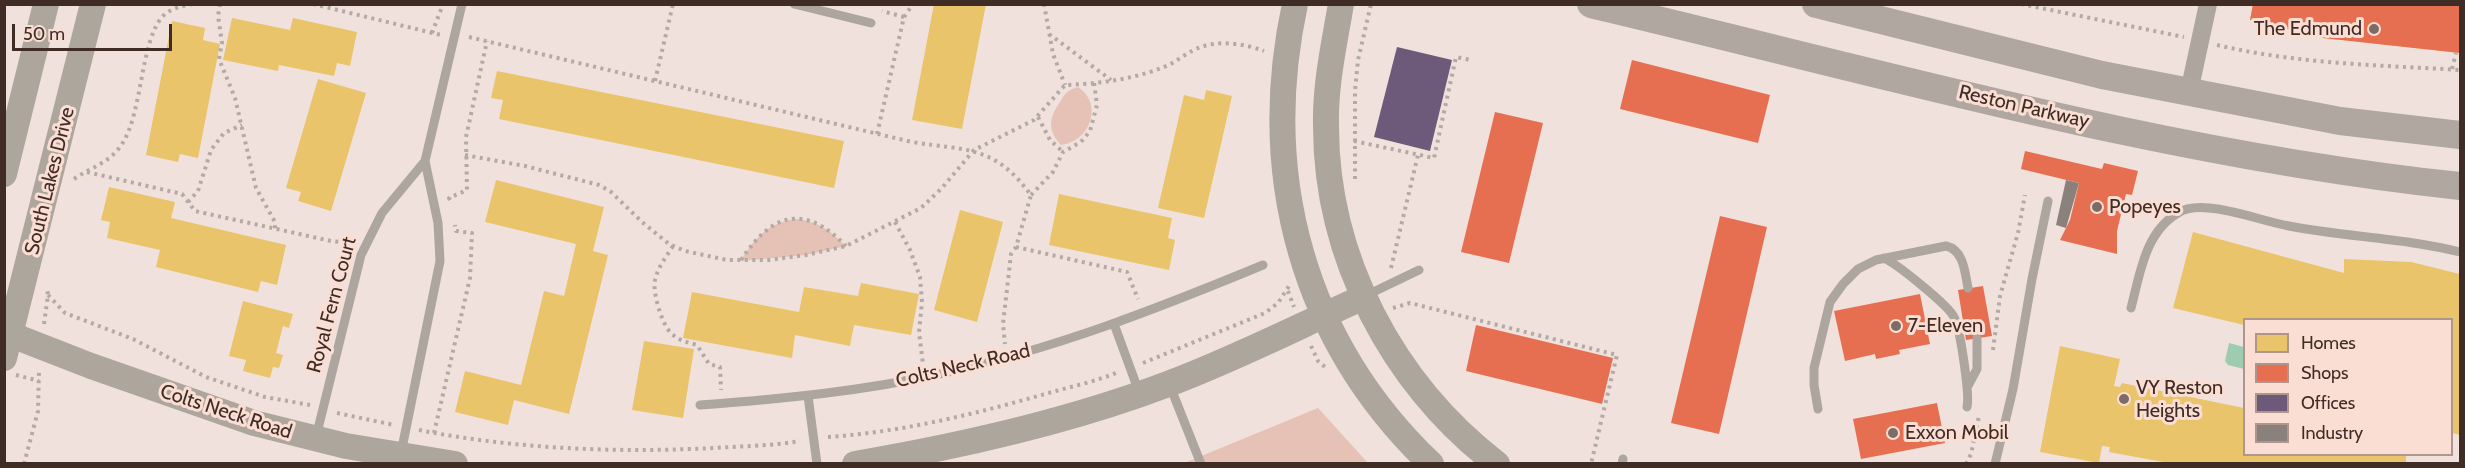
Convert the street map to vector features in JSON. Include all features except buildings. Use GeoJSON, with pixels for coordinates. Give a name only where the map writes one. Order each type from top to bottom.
{"type":"FeatureCollection","features":[{"type":"Feature","properties":{"kind":"main road"},"geometry":{"type":"LineString","coordinates":[[4,174],[46,4]]}},
{"type":"Feature","properties":{"kind":"main road","name":"South Lakes Drive"},"geometry":{"type":"LineString","coordinates":[[7,341],[93,4]]}},
{"type":"Feature","properties":{"kind":"main road"},"geometry":{"type":"LineString","coordinates":[[1295,4],[1283,77],[1281,122],[1283,156],[1296,237],[1310,285],[1341,350],[1364,386],[1396,427],[1431,464]]}},
{"type":"Feature","properties":{"kind":"main road"},"geometry":{"type":"LineString","coordinates":[[1341,4],[1329,76],[1326,146],[1336,213],[1350,261],[1381,332],[1422,392],[1454,428],[1497,464]]}},
{"type":"Feature","properties":{"kind":"main road","name":"Reston Parkway"},"geometry":{"type":"LineString","coordinates":[[1591,4],[2098,125],[2304,166],[2460,186]]}},
{"type":"Feature","properties":{"kind":"main road"},"geometry":{"type":"LineString","coordinates":[[1816,4],[2102,75],[2340,121],[2460,135]]}},
{"type":"Feature","properties":{"kind":"main road"},"geometry":{"type":"LineString","coordinates":[[855,464],[998,435],[1139,394],[1169,384],[1364,297]]}},
{"type":"Feature","properties":{"kind":"main road","name":"Colts Neck Road"},"geometry":{"type":"LineString","coordinates":[[7,341],[254,423],[401,460],[455,464]]}},
{"type":"Feature","properties":{"kind":"street"},"geometry":{"type":"LineString","coordinates":[[2189,92],[2208,4]]}},
{"type":"Feature","properties":{"kind":"lane","name":"Royal Fern Court"},"geometry":{"type":"LineString","coordinates":[[315,439],[355,277],[366,245],[382,213],[424,161],[462,4]]}},
{"type":"Feature","properties":{"kind":"lane"},"geometry":{"type":"LineString","coordinates":[[794,4],[871,23]]}},
{"type":"Feature","properties":{"kind":"lane","name":"Royal Fern Court"},"geometry":{"type":"LineString","coordinates":[[401,460],[440,261],[438,223],[424,161]]}},
{"type":"Feature","properties":{"kind":"lane"},"geometry":{"type":"LineString","coordinates":[[1995,464],[2013,389],[2048,201]]}},
{"type":"Feature","properties":{"kind":"lane"},"geometry":{"type":"LineString","coordinates":[[2131,308],[2153,236],[2175,214],[2194,207],[2210,208],[2289,226],[2408,242],[2460,252]]}},
{"type":"Feature","properties":{"kind":"lane"},"geometry":{"type":"LineString","coordinates":[[1818,409],[1813,376],[1830,302],[1858,269],[1884,258],[1940,246],[1950,247],[1962,262],[1968,288]]}},
{"type":"Feature","properties":{"kind":"lane"},"geometry":{"type":"LineString","coordinates":[[1884,258],[1904,270],[1954,316],[1968,386],[1967,407]]}},
{"type":"Feature","properties":{"kind":"lane","name":"Colts Neck Road"},"geometry":{"type":"LineString","coordinates":[[700,405],[808,396],[925,377],[1007,357],[1114,324],[1263,266]]}},
{"type":"Feature","properties":{"kind":"lane"},"geometry":{"type":"LineString","coordinates":[[1364,297],[1419,270]]}},
{"type":"Feature","properties":{"kind":"lane"},"geometry":{"type":"LineString","coordinates":[[1114,324],[1139,394]]}},
{"type":"Feature","properties":{"kind":"lane"},"geometry":{"type":"LineString","coordinates":[[1968,386],[1977,369],[1977,338]]}},
{"type":"Feature","properties":{"kind":"lane"},"geometry":{"type":"LineString","coordinates":[[1169,384],[1201,464]]}},
{"type":"Feature","properties":{"kind":"lane"},"geometry":{"type":"LineString","coordinates":[[808,396],[817,464]]}},
{"type":"Feature","properties":{"kind":"path"},"geometry":{"type":"LineString","coordinates":[[69,186],[72,180],[107,160],[124,141],[136,105],[153,32],[158,22],[170,10],[193,4]]}},
{"type":"Feature","properties":{"kind":"path"},"geometry":{"type":"LineString","coordinates":[[220,4],[218,16],[222,43],[219,59],[235,98],[256,188],[275,222],[275,229]]}},
{"type":"Feature","properties":{"kind":"path"},"geometry":{"type":"LineString","coordinates":[[313,4],[432,33],[456,34],[487,41],[877,134],[934,146],[974,150],[1016,175],[1031,195]]}},
{"type":"Feature","properties":{"kind":"path"},"geometry":{"type":"LineString","coordinates":[[432,33],[443,4]]}},
{"type":"Feature","properties":{"kind":"path"},"geometry":{"type":"LineString","coordinates":[[655,81],[673,4]]}},
{"type":"Feature","properties":{"kind":"path"},"geometry":{"type":"LineString","coordinates":[[877,134],[904,17],[913,4]]}},
{"type":"Feature","properties":{"kind":"path"},"geometry":{"type":"LineString","coordinates":[[1044,4],[1048,34],[1056,64],[1065,85]]}},
{"type":"Feature","properties":{"kind":"path"},"geometry":{"type":"LineString","coordinates":[[1371,4],[1358,60],[1354,141],[1434,158],[1456,57],[1471,60]]}},
{"type":"Feature","properties":{"kind":"path"},"geometry":{"type":"LineString","coordinates":[[2021,4],[2175,35]]}},
{"type":"Feature","properties":{"kind":"path"},"geometry":{"type":"LineString","coordinates":[[873,9],[904,17]]}},
{"type":"Feature","properties":{"kind":"path"},"geometry":{"type":"LineString","coordinates":[[1048,34],[1111,80]]}},
{"type":"Feature","properties":{"kind":"path"},"geometry":{"type":"LineString","coordinates":[[452,209],[449,198],[466,190],[465,154],[468,121],[487,41]]}},
{"type":"Feature","properties":{"kind":"path"},"geometry":{"type":"LineString","coordinates":[[465,154],[525,166],[599,185],[673,246],[705,257],[740,261],[807,255],[846,246],[895,222],[933,198],[974,150],[1023,127],[1038,117],[1065,85],[1111,80],[1165,67],[1202,46],[1232,45],[1264,51]]}},
{"type":"Feature","properties":{"kind":"path"},"geometry":{"type":"LineString","coordinates":[[2224,46],[2279,58],[2306,61],[2460,70]]}},
{"type":"Feature","properties":{"kind":"path"},"geometry":{"type":"LineString","coordinates":[[2452,69],[2456,53]]}},
{"type":"Feature","properties":{"kind":"path"},"geometry":{"type":"LineString","coordinates":[[1007,357],[1003,324],[1011,254],[1016,247],[1031,195],[1053,172],[1063,152],[1081,142],[1090,131],[1097,105],[1094,83]]}},
{"type":"Feature","properties":{"kind":"path"},"geometry":{"type":"LineString","coordinates":[[1038,117],[1050,140],[1063,152]]}},
{"type":"Feature","properties":{"kind":"path"},"geometry":{"type":"LineString","coordinates":[[188,202],[198,191],[211,150],[224,133],[242,125]]}},
{"type":"Feature","properties":{"kind":"path"},"geometry":{"type":"LineString","coordinates":[[1410,303],[1395,281],[1390,266],[1418,155]]}},
{"type":"Feature","properties":{"kind":"path"},"geometry":{"type":"LineString","coordinates":[[86,172],[182,194],[195,211],[331,242],[366,245]]}},
{"type":"Feature","properties":{"kind":"path"},"geometry":{"type":"LineString","coordinates":[[1993,352],[2000,296],[2018,233],[2025,195]]}},
{"type":"Feature","properties":{"kind":"path"},"geometry":{"type":"LineString","coordinates":[[454,220],[456,231],[472,233],[473,256],[470,278],[434,433],[492,441],[590,449],[682,449],[788,443],[943,420],[1114,375],[1265,313],[1278,303],[1287,291]]}},
{"type":"Feature","properties":{"kind":"path"},"geometry":{"type":"LineString","coordinates":[[740,261],[752,243],[764,231],[787,220],[811,221],[834,234],[846,246]]}},
{"type":"Feature","properties":{"kind":"path"},"geometry":{"type":"LineString","coordinates":[[895,222],[910,250],[920,277],[922,303],[919,332],[925,377]]}},
{"type":"Feature","properties":{"kind":"path"},"geometry":{"type":"LineString","coordinates":[[673,246],[659,268],[654,283],[658,307],[669,332],[680,340],[697,345],[709,364],[720,367],[722,403]]}},
{"type":"Feature","properties":{"kind":"path"},"geometry":{"type":"LineString","coordinates":[[1016,247],[1127,272],[1144,313]]}},
{"type":"Feature","properties":{"kind":"path"},"geometry":{"type":"LineString","coordinates":[[46,285],[48,295],[65,313],[133,339],[206,377],[265,396],[323,408],[342,415],[406,427]]}},
{"type":"Feature","properties":{"kind":"path"},"geometry":{"type":"LineString","coordinates":[[1390,309],[1410,303],[1617,355],[1591,464]]}},
{"type":"Feature","properties":{"kind":"path"},"geometry":{"type":"LineString","coordinates":[[4,372],[39,381],[38,411],[24,464]]}},
{"type":"Feature","properties":{"kind":"path"},"geometry":{"type":"LineString","coordinates":[[1966,464],[1971,454],[1980,410]]}},
{"type":"Feature","properties":{"kind":"shaded area"},"geometry":{"type":"Polygon","coordinates":[[[1078,87],[1086,94],[1090,103],[1092,112],[1090,121],[1080,137],[1061,145],[1053,134],[1052,119],[1065,94],[1078,87]]]}},
{"type":"Feature","properties":{"kind":"shaded area"},"geometry":{"type":"Polygon","coordinates":[[[798,219],[824,228],[846,246],[806,255],[740,261],[764,232],[779,223],[798,219]]]}},
{"type":"Feature","properties":{"kind":"shaded area"},"geometry":{"type":"Polygon","coordinates":[[[2229,343],[2243,347],[2243,369],[2228,365],[2225,361],[2229,343]]]}},
{"type":"Feature","properties":{"kind":"shaded area"},"geometry":{"type":"Polygon","coordinates":[[[1318,408],[1368,463],[1182,464],[1318,408]]]}},
{"type":"Feature","properties":{"kind":"place","name":"The Edmund"},"geometry":{"type":"Point","coordinates":[2374,29]}},
{"type":"Feature","properties":{"kind":"place","name":"Popeyes"},"geometry":{"type":"Point","coordinates":[2097,207]}},
{"type":"Feature","properties":{"kind":"place","name":"7-Eleven"},"geometry":{"type":"Point","coordinates":[1896,326]}},
{"type":"Feature","properties":{"kind":"place","name":"VY Reston Heights"},"geometry":{"type":"Point","coordinates":[2124,399]}},
{"type":"Feature","properties":{"kind":"place","name":"Exxon Mobil"},"geometry":{"type":"Point","coordinates":[1893,433]}}]}
